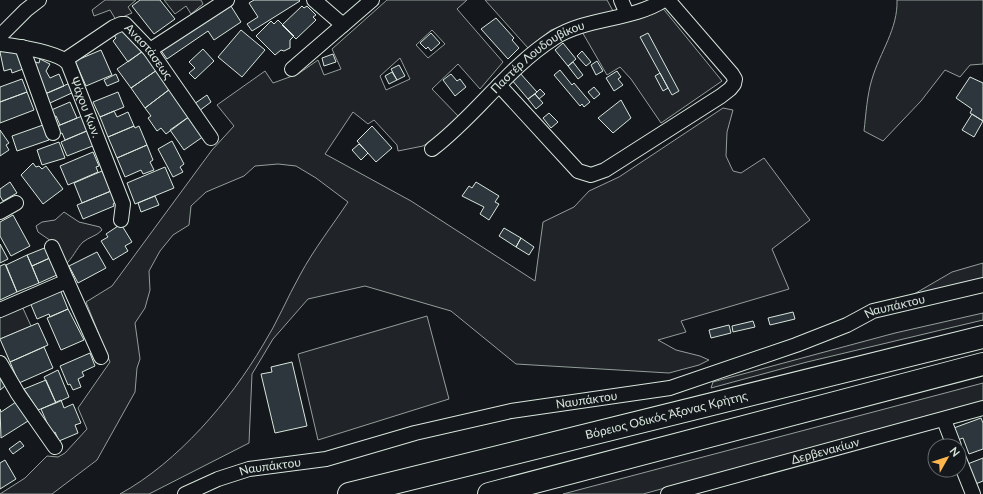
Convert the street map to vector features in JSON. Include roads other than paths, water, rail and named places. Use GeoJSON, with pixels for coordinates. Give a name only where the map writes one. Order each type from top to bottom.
{"type":"FeatureCollection","features":[{"type":"Feature","properties":{"kind":"highway","name":"Βόρειος Οδικός Άξονας Κρήτης"},"geometry":{"type":"LineString","coordinates":[[349,494],[983,337]]}},
{"type":"Feature","properties":{"kind":"highway"},"geometry":{"type":"LineString","coordinates":[[489,494],[983,364]]}},
{"type":"Feature","properties":{"kind":"street"},"geometry":{"type":"LineString","coordinates":[[0,36],[26,10],[39,0]]}},
{"type":"Feature","properties":{"kind":"street"},"geometry":{"type":"LineString","coordinates":[[150,50],[227,0]]}},
{"type":"Feature","properties":{"kind":"street"},"geometry":{"type":"LineString","coordinates":[[314,0],[343,25]]}},
{"type":"Feature","properties":{"kind":"street"},"geometry":{"type":"LineString","coordinates":[[292,69],[372,0]]}},
{"type":"Feature","properties":{"kind":"street"},"geometry":{"type":"LineString","coordinates":[[621,0],[627,14]]}},
{"type":"Feature","properties":{"kind":"street","name":"Παστέρ Λουδουβίκου"},"geometry":{"type":"LineString","coordinates":[[432,149],[459,128],[499,85],[542,47],[562,33],[656,5],[664,0]]}},
{"type":"Feature","properties":{"kind":"street"},"geometry":{"type":"LineString","coordinates":[[499,85],[578,171],[591,176],[609,168],[690,117],[721,96],[734,84],[735,79],[732,74],[668,0]]}},
{"type":"Feature","properties":{"kind":"street","name":"Αναστάσεως"},"geometry":{"type":"LineString","coordinates":[[65,60],[122,24],[131,29],[150,50],[211,138]]}},
{"type":"Feature","properties":{"kind":"street"},"geometry":{"type":"LineString","coordinates":[[0,44],[22,47],[65,60]]}},
{"type":"Feature","properties":{"kind":"street"},"geometry":{"type":"LineString","coordinates":[[22,47],[53,133]]}},
{"type":"Feature","properties":{"kind":"street","name":"Ψάχου Κων."},"geometry":{"type":"LineString","coordinates":[[65,60],[73,73],[123,204],[121,220]]}},
{"type":"Feature","properties":{"kind":"street"},"geometry":{"type":"LineString","coordinates":[[0,212],[16,203]]}},
{"type":"Feature","properties":{"kind":"street"},"geometry":{"type":"LineString","coordinates":[[52,247],[101,357]]}},
{"type":"Feature","properties":{"kind":"street"},"geometry":{"type":"LineString","coordinates":[[0,310],[67,281]]}},
{"type":"Feature","properties":{"kind":"street","name":"Ναυπάκτου"},"geometry":{"type":"LineString","coordinates":[[185,494],[218,479],[249,469],[303,463],[341,456],[415,433],[504,413],[670,388],[796,345],[847,325],[873,311],[983,284]]}},
{"type":"Feature","properties":{"kind":"street"},"geometry":{"type":"LineString","coordinates":[[0,363],[18,394],[55,447]]}},
{"type":"Feature","properties":{"kind":"street","name":"Δερβενακίων"},"geometry":{"type":"LineString","coordinates":[[668,494],[944,420],[983,408]]}},
{"type":"Feature","properties":{"kind":"street"},"geometry":{"type":"LineString","coordinates":[[944,420],[951,438]]}},
{"type":"Feature","properties":{"kind":"street"},"geometry":{"type":"LineString","coordinates":[[967,478],[973,494]]}}]}
